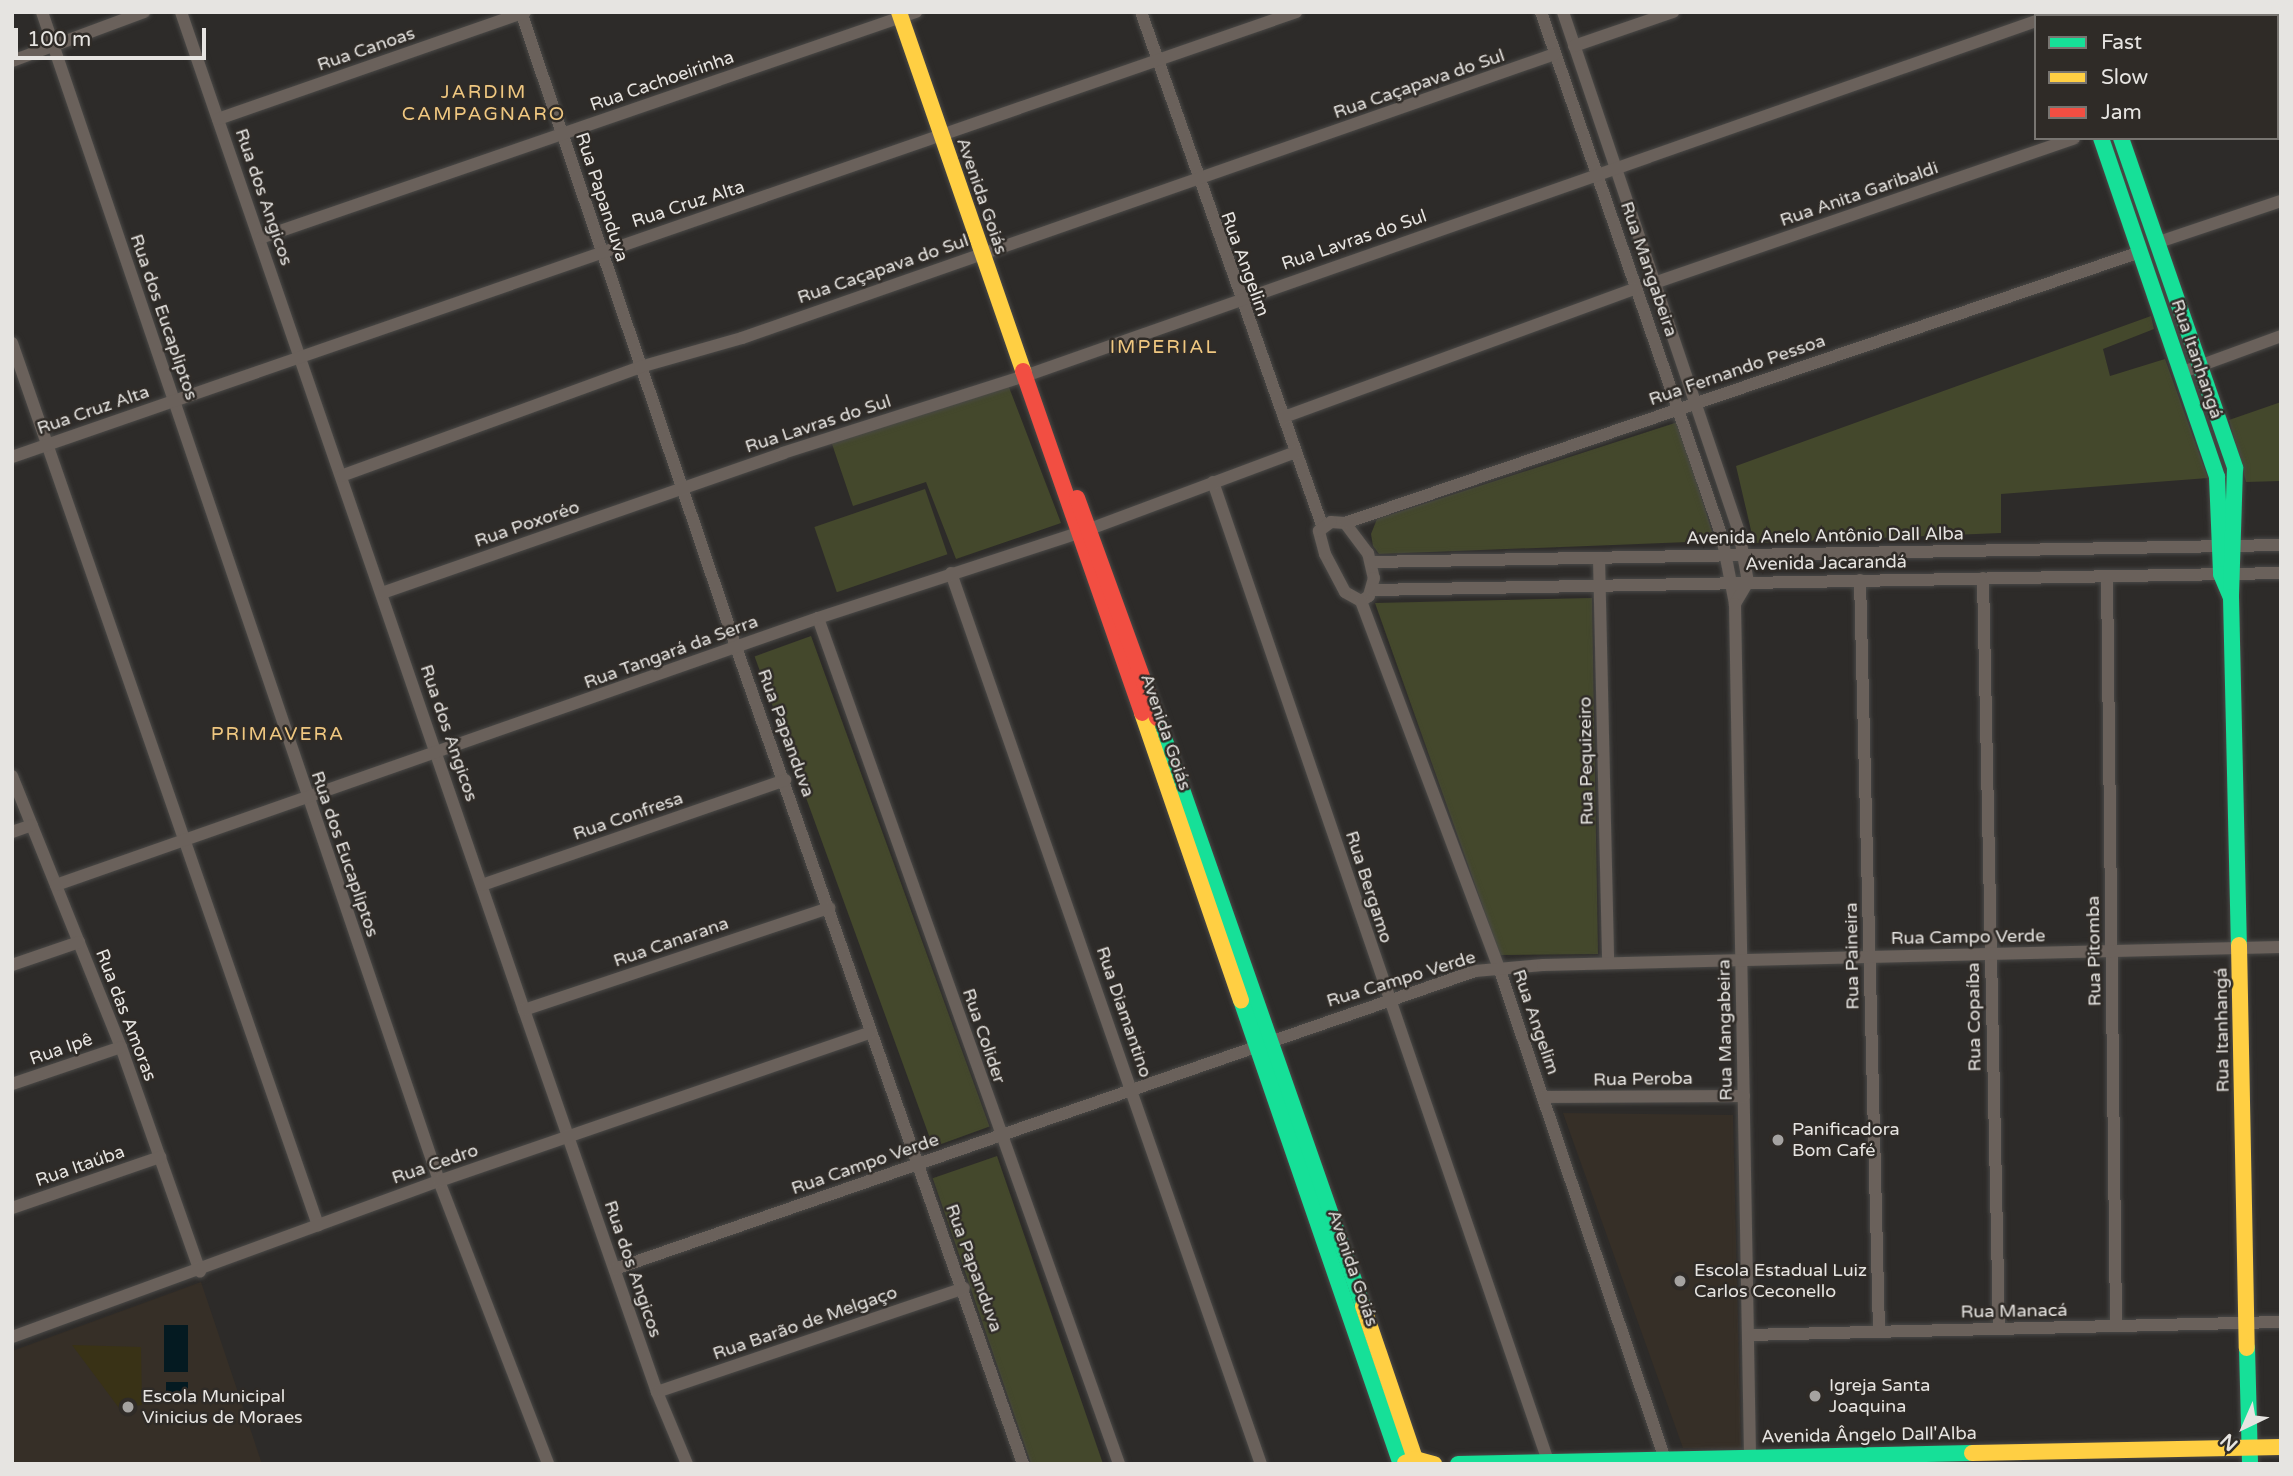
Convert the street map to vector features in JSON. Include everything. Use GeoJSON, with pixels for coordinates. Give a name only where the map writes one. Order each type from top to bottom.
{"type":"FeatureCollection","features":[{"type":"Feature","properties":{"kind":"street","name":"Rua dos Eucapliptos"},"geometry":{"type":"LineString","coordinates":[[42,12],[439,1181],[548,1464]]}},
{"type":"Feature","properties":{"kind":"street"},"geometry":{"type":"LineString","coordinates":[[12,61],[144,12]]}},
{"type":"Feature","properties":{"kind":"street","name":"Rua dos Angicos"},"geometry":{"type":"LineString","coordinates":[[181,12],[657,1392],[687,1464]]}},
{"type":"Feature","properties":{"kind":"street","name":"Rua Angelim"},"geometry":{"type":"LineString","coordinates":[[1141,12],[1197,180],[1322,525],[1320,539],[1336,578],[1345,592],[1361,601],[1499,968],[1665,1459]]}},
{"type":"Feature","properties":{"kind":"street","name":"Rua Cruz Alta"},"geometry":{"type":"LineString","coordinates":[[12,457],[301,358],[602,250],[947,136],[1296,12]]}},
{"type":"Feature","properties":{"kind":"street","name":"Rua Mangabeira"},"geometry":{"type":"LineString","coordinates":[[1541,12],[1599,173],[1722,537],[1735,604],[1752,1460]]}},
{"type":"Feature","properties":{"kind":"street","name":"Rua Mangabeira"},"geometry":{"type":"LineString","coordinates":[[1563,12],[1697,402],[1739,532],[1748,582]]}},
{"type":"Feature","properties":{"kind":"street"},"geometry":{"type":"LineString","coordinates":[[1574,46],[1673,12]]}},
{"type":"Feature","properties":{"kind":"street","name":"Rua Canoas"},"geometry":{"type":"LineString","coordinates":[[218,119],[523,13]]}},
{"type":"Feature","properties":{"kind":"street","name":"Rua Papanduva"},"geometry":{"type":"LineString","coordinates":[[523,13],[736,648],[785,780],[917,1164],[964,1288],[1023,1464]]}},
{"type":"Feature","properties":{"kind":"street","name":"Rua Cachoeirinha"},"geometry":{"type":"LineString","coordinates":[[260,238],[907,14]]}},
{"type":"Feature","properties":{"kind":"street","name":"Avenida Goiás"},"geometry":{"type":"LineString","coordinates":[[907,14],[1255,1046],[1407,1462]]}},
{"type":"Feature","properties":{"kind":"street","name":"Rua Lavras do Sul"},"geometry":{"type":"LineString","coordinates":[[683,488],[1030,374],[2034,22]]}},
{"type":"Feature","properties":{"kind":"street","name":"Rua Caçapava do Sul"},"geometry":{"type":"LineString","coordinates":[[341,476],[640,367],[741,338],[1555,54]]}},
{"type":"Feature","properties":{"kind":"street","name":"Rua Anita Garibaldi"},"geometry":{"type":"LineString","coordinates":[[1654,283],[2068,140]]}},
{"type":"Feature","properties":{"kind":"street","name":"Rua Itanhangá"},"geometry":{"type":"LineString","coordinates":[[2102,140],[2217,477],[2228,546]]}},
{"type":"Feature","properties":{"kind":"street","name":"Rua Itanhangá"},"geometry":{"type":"LineString","coordinates":[[2122,140],[2197,366],[2235,468],[2228,574],[2231,597],[2240,948],[2249,1455]]}},
{"type":"Feature","properties":{"kind":"street"},"geometry":{"type":"LineString","coordinates":[[2156,243],[2281,201]]}},
{"type":"Feature","properties":{"kind":"street","name":"Rua Fernando Pessoa"},"geometry":{"type":"LineString","coordinates":[[1322,525],[1345,523],[2140,251]]}},
{"type":"Feature","properties":{"kind":"street"},"geometry":{"type":"LineString","coordinates":[[1284,417],[1636,288]]}},
{"type":"Feature","properties":{"kind":"street"},"geometry":{"type":"LineString","coordinates":[[2180,373],[2281,336]]}},
{"type":"Feature","properties":{"kind":"street"},"geometry":{"type":"LineString","coordinates":[[12,343],[318,1225]]}},
{"type":"Feature","properties":{"kind":"street","name":"Rua Tangará da Serra"},"geometry":{"type":"LineString","coordinates":[[56,885],[438,754],[818,618],[1082,531],[1296,452]]}},
{"type":"Feature","properties":{"kind":"street","name":"Rua Bergamo"},"geometry":{"type":"LineString","coordinates":[[1213,482],[1548,1461]]}},
{"type":"Feature","properties":{"kind":"street","name":"Rua Poxoréo"},"geometry":{"type":"LineString","coordinates":[[382,593],[683,488]]}},
{"type":"Feature","properties":{"kind":"street"},"geometry":{"type":"LineString","coordinates":[[1345,523],[1364,543],[1371,562],[1372,590],[1361,601]]}},
{"type":"Feature","properties":{"kind":"street","name":"Avenida Goiás"},"geometry":{"type":"LineString","coordinates":[[1082,531],[1273,1039],[1407,1462]]}},
{"type":"Feature","properties":{"kind":"street","name":"Avenida Anelo Antônio Dall Alba"},"geometry":{"type":"LineString","coordinates":[[1371,562],[2281,545]]}},
{"type":"Feature","properties":{"kind":"street","name":"Rua Pequizeiro"},"geometry":{"type":"LineString","coordinates":[[1599,558],[1608,963]]}},
{"type":"Feature","properties":{"kind":"street","name":"Rua Diamantino"},"geometry":{"type":"LineString","coordinates":[[951,573],[1261,1464]]}},
{"type":"Feature","properties":{"kind":"street","name":"Avenida Jacarandá"},"geometry":{"type":"LineString","coordinates":[[1372,590],[2281,573]]}},
{"type":"Feature","properties":{"kind":"street","name":"Rua Pitomba"},"geometry":{"type":"LineString","coordinates":[[2107,576],[2116,1326]]}},
{"type":"Feature","properties":{"kind":"street","name":"Rua Copaíba"},"geometry":{"type":"LineString","coordinates":[[1983,578],[1999,1329]]}},
{"type":"Feature","properties":{"kind":"street","name":"Rua Paineira"},"geometry":{"type":"LineString","coordinates":[[1860,580],[1879,1332]]}},
{"type":"Feature","properties":{"kind":"street"},"geometry":{"type":"LineString","coordinates":[[1735,604],[1748,582]]}},
{"type":"Feature","properties":{"kind":"street","name":"Rua Colider"},"geometry":{"type":"LineString","coordinates":[[818,618],[1119,1464]]}},
{"type":"Feature","properties":{"kind":"street","name":"Rua das Amoras"},"geometry":{"type":"LineString","coordinates":[[12,775],[121,1047],[200,1271]]}},
{"type":"Feature","properties":{"kind":"street","name":"Rua Confresa"},"geometry":{"type":"LineString","coordinates":[[482,885],[785,780]]}},
{"type":"Feature","properties":{"kind":"street"},"geometry":{"type":"LineString","coordinates":[[12,832],[32,825]]}},
{"type":"Feature","properties":{"kind":"street","name":"Rua Canarana"},"geometry":{"type":"LineString","coordinates":[[524,1010],[829,908]]}},
{"type":"Feature","properties":{"kind":"street"},"geometry":{"type":"LineString","coordinates":[[12,965],[79,942]]}},
{"type":"Feature","properties":{"kind":"street","name":"Rua Campo Verde"},"geometry":{"type":"LineString","coordinates":[[615,1269],[1388,999],[1499,968],[2281,947]]}},
{"type":"Feature","properties":{"kind":"street","name":"Rua Cedro"},"geometry":{"type":"LineString","coordinates":[[12,1337],[200,1271],[439,1181],[871,1032]]}},
{"type":"Feature","properties":{"kind":"street","name":"Rua Ipê"},"geometry":{"type":"LineString","coordinates":[[12,1084],[121,1047]]}},
{"type":"Feature","properties":{"kind":"street","name":"Rua Peroba"},"geometry":{"type":"LineString","coordinates":[[1543,1097],[1744,1096]]}},
{"type":"Feature","properties":{"kind":"street","name":"Rua Itaúba"},"geometry":{"type":"LineString","coordinates":[[12,1208],[160,1157]]}},
{"type":"Feature","properties":{"kind":"street","name":"Rua Barão de Melgaço"},"geometry":{"type":"LineString","coordinates":[[657,1392],[964,1288]]}},
{"type":"Feature","properties":{"kind":"street","name":"Rua Manacá"},"geometry":{"type":"LineString","coordinates":[[1748,1335],[2281,1322]]}},
{"type":"Feature","properties":{"kind":"street","name":"Avenida Ângelo Dall'Alba"},"geometry":{"type":"LineString","coordinates":[[1458,1464],[1665,1459],[2249,1455],[2281,1447]]}},
{"type":"Feature","properties":{"kind":"street"},"geometry":{"type":"LineString","coordinates":[[1407,1462],[1434,1464]]}},
{"type":"Feature","properties":{"kind":"shaded area","name":"Escola Estadual Luiz Carlos Ceconello"},"geometry":{"type":"Polygon","coordinates":[[[1563,1113],[1733,1115],[1741,1449],[1683,1448],[1563,1113]]]}},
{"type":"Feature","properties":{"kind":"shaded area","name":"Escola Municipal Vinicius de Moraes"},"geometry":{"type":"Polygon","coordinates":[[[201,1282],[262,1464],[12,1464],[12,1351],[201,1282]]]}},
{"type":"Feature","properties":{"kind":"green space"},"geometry":{"type":"Polygon","coordinates":[[[2151,316],[2154,329],[2103,349],[2110,376],[2165,359],[2208,478],[2001,494],[2001,533],[1754,543],[1736,466],[2151,316]]]}},
{"type":"Feature","properties":{"kind":"green space"},"geometry":{"type":"Polygon","coordinates":[[[1007,382],[1061,523],[956,559],[926,482],[853,506],[831,441],[1007,382]]]}},
{"type":"Feature","properties":{"kind":"green space"},"geometry":{"type":"Polygon","coordinates":[[[2281,402],[2281,481],[2246,482],[2229,420],[2281,402]]]}},
{"type":"Feature","properties":{"kind":"green space"},"geometry":{"type":"Polygon","coordinates":[[[1678,422],[1715,541],[1379,554],[1373,546],[1371,534],[1377,519],[1678,422]]]}},
{"type":"Feature","properties":{"kind":"green space"},"geometry":{"type":"Polygon","coordinates":[[[925,489],[947,554],[837,592],[814,527],[925,489]]]}},
{"type":"Feature","properties":{"kind":"green space"},"geometry":{"type":"Polygon","coordinates":[[[1592,598],[1598,954],[1500,955],[1375,603],[1592,598]]]}},
{"type":"Feature","properties":{"kind":"green space"},"geometry":{"type":"Polygon","coordinates":[[[811,636],[990,1127],[933,1147],[755,657],[811,636]]]}},
{"type":"Feature","properties":{"kind":"green space"},"geometry":{"type":"Polygon","coordinates":[[[997,1156],[1103,1464],[1031,1464],[933,1178],[997,1156]]]}},
{"type":"Feature","properties":{"kind":"sand"},"geometry":{"type":"Polygon","coordinates":[[[72,1345],[141,1347],[142,1405],[119,1408],[72,1345]]]}},
{"type":"Feature","properties":{"kind":"water"},"geometry":{"type":"Polygon","coordinates":[[[164,1325],[188,1325],[188,1372],[164,1372],[164,1325]]]}},
{"type":"Feature","properties":{"kind":"water"},"geometry":{"type":"Polygon","coordinates":[[[166,1382],[188,1382],[188,1392],[166,1392],[166,1382]]]}},
{"type":"Feature","properties":{"kind":"traffic: fast"},"geometry":{"type":"LineString","coordinates":[[2102,140],[2217,477],[2221,574],[2231,597]]}},
{"type":"Feature","properties":{"kind":"traffic: fast"},"geometry":{"type":"LineString","coordinates":[[2122,140],[2235,468],[2231,597],[2239,945]]}},
{"type":"Feature","properties":{"kind":"traffic: fast"},"geometry":{"type":"LineString","coordinates":[[1157,718],[1363,1306]]}},
{"type":"Feature","properties":{"kind":"traffic: fast"},"geometry":{"type":"LineString","coordinates":[[1241,1000],[1401,1464]]}},
{"type":"Feature","properties":{"kind":"traffic: fast"},"geometry":{"type":"LineString","coordinates":[[2247,1348],[2250,1464]]}},
{"type":"Feature","properties":{"kind":"traffic: fast"},"geometry":{"type":"LineString","coordinates":[[1458,1464],[1972,1453]]}},
{"type":"Feature","properties":{"kind":"traffic: slow"},"geometry":{"type":"LineString","coordinates":[[899,12],[1023,371]]}},
{"type":"Feature","properties":{"kind":"traffic: slow"},"geometry":{"type":"LineString","coordinates":[[1142,713],[1241,1000]]}},
{"type":"Feature","properties":{"kind":"traffic: slow"},"geometry":{"type":"LineString","coordinates":[[2239,945],[2247,1348]]}},
{"type":"Feature","properties":{"kind":"traffic: slow"},"geometry":{"type":"LineString","coordinates":[[1363,1306],[1415,1459]]}},
{"type":"Feature","properties":{"kind":"traffic: slow"},"geometry":{"type":"LineString","coordinates":[[1972,1453],[2281,1447]]}},
{"type":"Feature","properties":{"kind":"traffic: slow"},"geometry":{"type":"LineString","coordinates":[[1405,1463],[1415,1459],[1434,1464]]}},
{"type":"Feature","properties":{"kind":"traffic: jam"},"geometry":{"type":"LineString","coordinates":[[1023,371],[1142,713]]}},
{"type":"Feature","properties":{"kind":"traffic: jam"},"geometry":{"type":"LineString","coordinates":[[1077,498],[1157,718]]}},
{"type":"Feature","properties":{"kind":"place","name":"Panificadora Bom Café"},"geometry":{"type":"Point","coordinates":[1778,1140]}},
{"type":"Feature","properties":{"kind":"place","name":"Escola Estadual Luiz Carlos Ceconello"},"geometry":{"type":"Point","coordinates":[1680,1281]}},
{"type":"Feature","properties":{"kind":"place","name":"Igreja Santa Joaquina"},"geometry":{"type":"Point","coordinates":[1815,1396]}},
{"type":"Feature","properties":{"kind":"place","name":"Escola Municipal Vinicius de Moraes"},"geometry":{"type":"Point","coordinates":[128,1407]}},
{"type":"Feature","properties":{"kind":"district","name":"JARDIM CAMPAGNARO"},"geometry":{"type":"Point","coordinates":[484,104]}},
{"type":"Feature","properties":{"kind":"district","name":"IMPERIAL"},"geometry":{"type":"Point","coordinates":[1164,348]}},
{"type":"Feature","properties":{"kind":"district","name":"PRIMAVERA"},"geometry":{"type":"Point","coordinates":[278,735]}}]}
